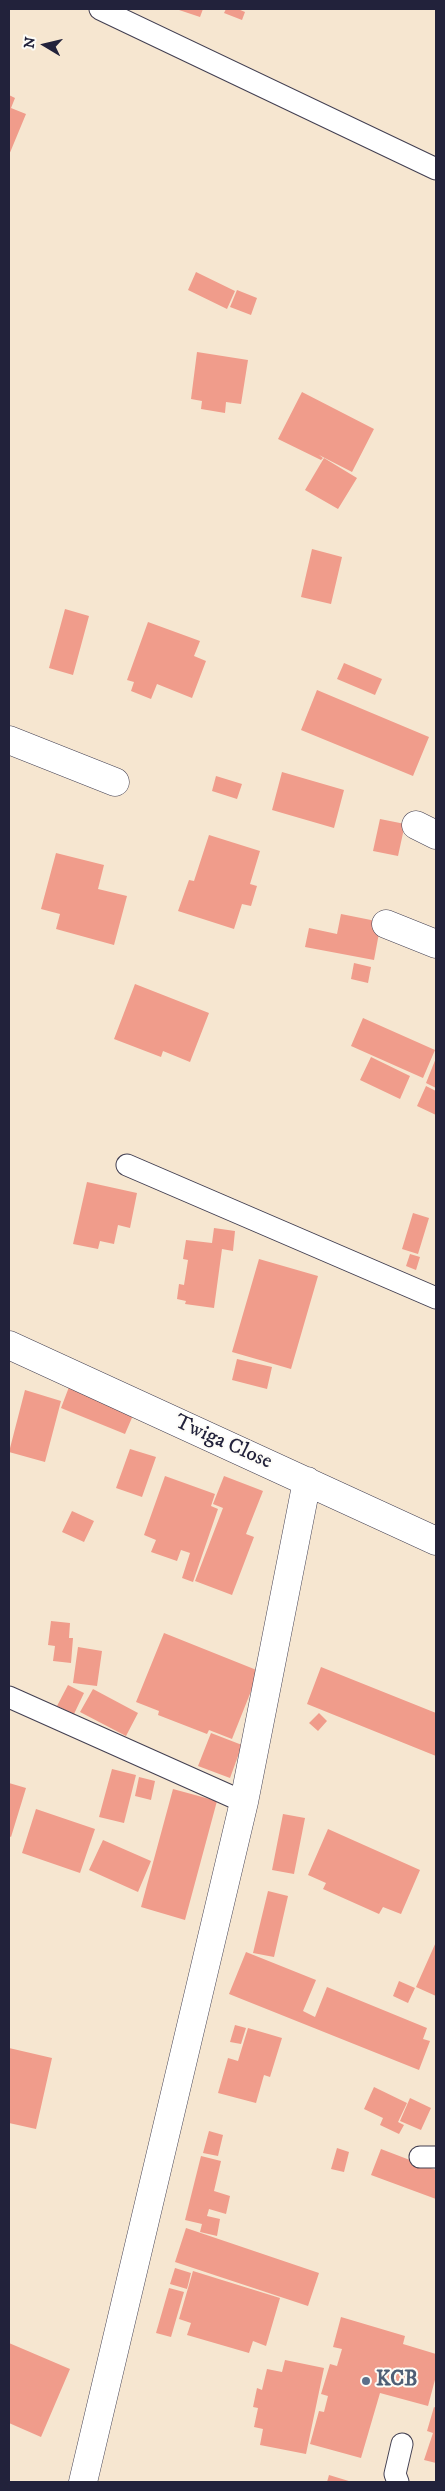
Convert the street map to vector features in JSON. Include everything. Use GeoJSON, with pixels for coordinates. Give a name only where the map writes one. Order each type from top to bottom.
{"type":"FeatureCollection","features":[{"type":"Feature","properties":{"kind":"street"},"geometry":{"type":"LineString","coordinates":[[9,740],[115,782]]}},
{"type":"Feature","properties":{"kind":"street"},"geometry":{"type":"LineString","coordinates":[[386,924],[436,944]]}},
{"type":"Feature","properties":{"kind":"street","name":"Twiga Close"},"geometry":{"type":"LineString","coordinates":[[9,1345],[436,1541]]}},
{"type":"Feature","properties":{"kind":"street"},"geometry":{"type":"LineString","coordinates":[[83,2482],[244,1802],[308,1481]]}},
{"type":"Feature","properties":{"kind":"lane"},"geometry":{"type":"LineString","coordinates":[[100,9],[436,169]]}},
{"type":"Feature","properties":{"kind":"lane"},"geometry":{"type":"LineString","coordinates":[[127,1165],[436,1298]]}},
{"type":"Feature","properties":{"kind":"lane"},"geometry":{"type":"LineString","coordinates":[[9,1697],[244,1802]]}},
{"type":"Feature","properties":{"kind":"lane"},"geometry":{"type":"LineString","coordinates":[[398,2482],[395,2474],[402,2444]]}},
{"type":"Feature","properties":{"kind":"building"},"geometry":{"type":"Polygon","coordinates":[[[176,9],[203,9],[200,17],[176,9]]]}},
{"type":"Feature","properties":{"kind":"building"},"geometry":{"type":"Polygon","coordinates":[[[226,9],[238,9],[245,12],[242,20],[224,13],[226,9]]]}},
{"type":"Feature","properties":{"kind":"building"},"geometry":{"type":"Polygon","coordinates":[[[9,95],[15,98],[11,108],[26,114],[9,155],[9,95]]]}},
{"type":"Feature","properties":{"kind":"building"},"geometry":{"type":"Polygon","coordinates":[[[196,272],[235,291],[227,309],[188,290],[196,272]]]}},
{"type":"Feature","properties":{"kind":"building"},"geometry":{"type":"Polygon","coordinates":[[[237,290],[257,298],[251,315],[230,307],[237,290]]]}},
{"type":"Feature","properties":{"kind":"building"},"geometry":{"type":"Polygon","coordinates":[[[197,352],[248,360],[241,404],[226,402],[225,413],[201,409],[202,401],[191,399],[197,352]]]}},
{"type":"Feature","properties":{"kind":"building"},"geometry":{"type":"Polygon","coordinates":[[[302,392],[374,429],[352,472],[319,455],[323,458],[321,460],[278,439],[302,392]]]}},
{"type":"Feature","properties":{"kind":"building"},"geometry":{"type":"Polygon","coordinates":[[[324,458],[357,478],[338,509],[305,490],[324,458]]]}},
{"type":"Feature","properties":{"kind":"building"},"geometry":{"type":"Polygon","coordinates":[[[312,549],[342,557],[331,604],[301,597],[312,549]]]}},
{"type":"Feature","properties":{"kind":"building"},"geometry":{"type":"Polygon","coordinates":[[[65,609],[89,616],[73,675],[49,668],[65,609]]]}},
{"type":"Feature","properties":{"kind":"building"},"geometry":{"type":"Polygon","coordinates":[[[148,622],[200,641],[194,656],[206,661],[192,698],[157,684],[151,699],[131,691],[134,682],[127,680],[148,622]]]}},
{"type":"Feature","properties":{"kind":"building"},"geometry":{"type":"Polygon","coordinates":[[[344,663],[382,679],[375,695],[337,679],[344,663]]]}},
{"type":"Feature","properties":{"kind":"building"},"geometry":{"type":"Polygon","coordinates":[[[317,690],[429,737],[413,776],[301,730],[317,690]]]}},
{"type":"Feature","properties":{"kind":"building"},"geometry":{"type":"Polygon","coordinates":[[[282,772],[344,790],[334,828],[272,810],[282,772]]]}},
{"type":"Feature","properties":{"kind":"building"},"geometry":{"type":"Polygon","coordinates":[[[216,776],[242,784],[237,799],[212,791],[216,776]]]}},
{"type":"Feature","properties":{"kind":"building"},"geometry":{"type":"Polygon","coordinates":[[[380,819],[405,824],[398,856],[373,851],[380,819]]]}},
{"type":"Feature","properties":{"kind":"building"},"geometry":{"type":"Polygon","coordinates":[[[209,835],[260,851],[250,884],[257,886],[251,906],[242,904],[234,929],[178,911],[189,880],[194,881],[209,835]]]}},
{"type":"Feature","properties":{"kind":"building"},"geometry":{"type":"Polygon","coordinates":[[[56,853],[104,865],[98,889],[127,896],[114,945],[56,929],[60,914],[41,909],[56,853]]]}},
{"type":"Feature","properties":{"kind":"building"},"geometry":{"type":"Polygon","coordinates":[[[341,914],[381,922],[374,960],[305,947],[309,928],[337,934],[341,914]]]}},
{"type":"Feature","properties":{"kind":"building"},"geometry":{"type":"Polygon","coordinates":[[[354,963],[371,967],[368,983],[351,979],[354,963]]]}},
{"type":"Feature","properties":{"kind":"building"},"geometry":{"type":"Polygon","coordinates":[[[135,984],[209,1013],[190,1062],[163,1051],[161,1057],[114,1039],[135,984]]]}},
{"type":"Feature","properties":{"kind":"building"},"geometry":{"type":"Polygon","coordinates":[[[363,1018],[435,1050],[423,1078],[351,1046],[363,1018]]]}},
{"type":"Feature","properties":{"kind":"building"},"geometry":{"type":"Polygon","coordinates":[[[371,1057],[410,1076],[400,1099],[360,1080],[371,1057]]]}},
{"type":"Feature","properties":{"kind":"building"},"geometry":{"type":"Polygon","coordinates":[[[436,1058],[436,1088],[426,1083],[436,1058]]]}},
{"type":"Feature","properties":{"kind":"building"},"geometry":{"type":"Polygon","coordinates":[[[426,1086],[436,1091],[436,1115],[417,1106],[426,1086]]]}},
{"type":"Feature","properties":{"kind":"building"},"geometry":{"type":"Polygon","coordinates":[[[87,1182],[137,1193],[130,1228],[118,1225],[114,1244],[100,1241],[98,1249],[73,1244],[87,1182]]]}},
{"type":"Feature","properties":{"kind":"building"},"geometry":{"type":"Polygon","coordinates":[[[413,1213],[429,1218],[418,1254],[402,1249],[413,1213]]]}},
{"type":"Feature","properties":{"kind":"building"},"geometry":{"type":"Polygon","coordinates":[[[214,1228],[235,1231],[233,1251],[222,1249],[214,1308],[185,1304],[186,1301],[177,1299],[179,1284],[184,1285],[188,1260],[183,1259],[186,1240],[212,1243],[214,1228]]]}},
{"type":"Feature","properties":{"kind":"building"},"geometry":{"type":"Polygon","coordinates":[[[410,1254],[420,1257],[416,1270],[406,1266],[410,1254]]]}},
{"type":"Feature","properties":{"kind":"building"},"geometry":{"type":"Polygon","coordinates":[[[259,1259],[318,1276],[291,1369],[232,1352],[259,1259]]]}},
{"type":"Feature","properties":{"kind":"building"},"geometry":{"type":"Polygon","coordinates":[[[237,1359],[272,1367],[267,1389],[232,1380],[237,1359]]]}},
{"type":"Feature","properties":{"kind":"building"},"geometry":{"type":"Polygon","coordinates":[[[69,1387],[134,1413],[125,1434],[61,1408],[69,1387]]]}},
{"type":"Feature","properties":{"kind":"building"},"geometry":{"type":"Polygon","coordinates":[[[25,1390],[61,1401],[45,1462],[9,1452],[25,1390]]]}},
{"type":"Feature","properties":{"kind":"building"},"geometry":{"type":"Polygon","coordinates":[[[130,1449],[156,1457],[142,1497],[116,1488],[130,1449]]]}},
{"type":"Feature","properties":{"kind":"building"},"geometry":{"type":"Polygon","coordinates":[[[165,1476],[215,1494],[211,1506],[218,1509],[193,1582],[182,1578],[190,1553],[181,1550],[177,1561],[151,1552],[156,1540],[144,1535],[165,1476]]]}},
{"type":"Feature","properties":{"kind":"building"},"geometry":{"type":"Polygon","coordinates":[[[224,1476],[263,1491],[246,1534],[254,1537],[232,1595],[195,1581],[223,1508],[213,1504],[224,1476]]]}},
{"type":"Feature","properties":{"kind":"building"},"geometry":{"type":"Polygon","coordinates":[[[72,1511],[94,1521],[84,1542],[62,1532],[72,1511]]]}},
{"type":"Feature","properties":{"kind":"building"},"geometry":{"type":"Polygon","coordinates":[[[51,1621],[70,1623],[69,1638],[73,1638],[71,1663],[53,1661],[55,1646],[48,1645],[51,1621]]]}},
{"type":"Feature","properties":{"kind":"building"},"geometry":{"type":"Polygon","coordinates":[[[164,1633],[259,1671],[232,1739],[209,1730],[207,1734],[158,1715],[159,1711],[136,1702],[164,1633]]]}},
{"type":"Feature","properties":{"kind":"building"},"geometry":{"type":"Polygon","coordinates":[[[78,1647],[102,1651],[97,1686],[73,1683],[78,1647]]]}},
{"type":"Feature","properties":{"kind":"building"},"geometry":{"type":"Polygon","coordinates":[[[321,1667],[436,1713],[436,1756],[307,1704],[321,1667]]]}},
{"type":"Feature","properties":{"kind":"building"},"geometry":{"type":"Polygon","coordinates":[[[68,1685],[84,1693],[74,1714],[57,1706],[68,1685]]]}},
{"type":"Feature","properties":{"kind":"building"},"geometry":{"type":"Polygon","coordinates":[[[93,1689],[138,1713],[126,1736],[80,1712],[93,1689]]]}},
{"type":"Feature","properties":{"kind":"building"},"geometry":{"type":"Polygon","coordinates":[[[319,1713],[327,1721],[318,1731],[309,1723],[319,1713]]]}},
{"type":"Feature","properties":{"kind":"building"},"geometry":{"type":"Polygon","coordinates":[[[211,1733],[242,1745],[230,1778],[198,1766],[211,1733]]]}},
{"type":"Feature","properties":{"kind":"building"},"geometry":{"type":"Polygon","coordinates":[[[112,1769],[136,1775],[124,1823],[99,1817],[112,1769]]]}},
{"type":"Feature","properties":{"kind":"building"},"geometry":{"type":"Polygon","coordinates":[[[139,1777],[155,1781],[151,1800],[135,1796],[139,1777]]]}},
{"type":"Feature","properties":{"kind":"building"},"geometry":{"type":"Polygon","coordinates":[[[9,1783],[26,1788],[11,1837],[9,1836],[9,1783]]]}},
{"type":"Feature","properties":{"kind":"building"},"geometry":{"type":"Polygon","coordinates":[[[173,1789],[217,1801],[185,1920],[141,1907],[173,1789]]]}},
{"type":"Feature","properties":{"kind":"building"},"geometry":{"type":"Polygon","coordinates":[[[36,1809],[95,1829],[80,1873],[22,1853],[36,1809]]]}},
{"type":"Feature","properties":{"kind":"building"},"geometry":{"type":"Polygon","coordinates":[[[283,1814],[305,1818],[294,1874],[272,1870],[283,1814]]]}},
{"type":"Feature","properties":{"kind":"building"},"geometry":{"type":"Polygon","coordinates":[[[328,1829],[420,1870],[401,1914],[383,1907],[379,1914],[323,1889],[326,1883],[308,1875],[328,1829]]]}},
{"type":"Feature","properties":{"kind":"building"},"geometry":{"type":"Polygon","coordinates":[[[103,1840],[151,1861],[138,1892],[89,1870],[103,1840]]]}},
{"type":"Feature","properties":{"kind":"building"},"geometry":{"type":"Polygon","coordinates":[[[268,1891],[288,1896],[274,1957],[253,1953],[268,1891]]]}},
{"type":"Feature","properties":{"kind":"building"},"geometry":{"type":"Polygon","coordinates":[[[436,1942],[436,1996],[416,1987],[436,1942]]]}},
{"type":"Feature","properties":{"kind":"building"},"geometry":{"type":"Polygon","coordinates":[[[246,1952],[316,1980],[303,2011],[315,2017],[327,1987],[427,2028],[423,2039],[430,2041],[419,2070],[229,1994],[246,1952]]]}},
{"type":"Feature","properties":{"kind":"building"},"geometry":{"type":"Polygon","coordinates":[[[399,1981],[415,1988],[408,2003],[393,1996],[399,1981]]]}},
{"type":"Feature","properties":{"kind":"building"},"geometry":{"type":"Polygon","coordinates":[[[235,2025],[246,2028],[241,2044],[230,2042],[235,2025]]]}},
{"type":"Feature","properties":{"kind":"building"},"geometry":{"type":"Polygon","coordinates":[[[248,2028],[282,2038],[270,2077],[264,2075],[256,2103],[218,2093],[228,2058],[238,2061],[248,2028]]]}},
{"type":"Feature","properties":{"kind":"building"},"geometry":{"type":"Polygon","coordinates":[[[9,2048],[52,2058],[36,2129],[9,2123],[9,2048]]]}},
{"type":"Feature","properties":{"kind":"building"},"geometry":{"type":"Polygon","coordinates":[[[374,2087],[407,2103],[398,2122],[404,2125],[399,2134],[380,2125],[383,2118],[364,2109],[374,2087]]]}},
{"type":"Feature","properties":{"kind":"building"},"geometry":{"type":"Polygon","coordinates":[[[410,2098],[431,2108],[421,2130],[400,2121],[410,2098]]]}},
{"type":"Feature","properties":{"kind":"building"},"geometry":{"type":"Polygon","coordinates":[[[209,2131],[223,2135],[218,2156],[203,2153],[209,2131]]]}},
{"type":"Feature","properties":{"kind":"building"},"geometry":{"type":"Polygon","coordinates":[[[337,2148],[349,2152],[344,2172],[331,2169],[337,2148]]]}},
{"type":"Feature","properties":{"kind":"building"},"geometry":{"type":"Polygon","coordinates":[[[381,2149],[436,2170],[436,2199],[371,2175],[381,2149]]]}},
{"type":"Feature","properties":{"kind":"building"},"geometry":{"type":"Polygon","coordinates":[[[201,2156],[221,2161],[214,2191],[230,2196],[226,2214],[209,2209],[207,2216],[220,2219],[217,2236],[200,2232],[202,2224],[185,2220],[201,2156]]]}},
{"type":"Feature","properties":{"kind":"building"},"geometry":{"type":"Polygon","coordinates":[[[186,2228],[319,2273],[308,2306],[175,2262],[186,2228]]]}},
{"type":"Feature","properties":{"kind":"building"},"geometry":{"type":"Polygon","coordinates":[[[175,2268],[191,2273],[187,2289],[170,2284],[175,2268]]]}},
{"type":"Feature","properties":{"kind":"building"},"geometry":{"type":"Polygon","coordinates":[[[193,2271],[280,2298],[266,2346],[253,2341],[249,2353],[187,2335],[191,2323],[179,2319],[193,2271]]]}},
{"type":"Feature","properties":{"kind":"building"},"geometry":{"type":"Polygon","coordinates":[[[169,2288],[184,2292],[171,2337],[156,2333],[169,2288]]]}},
{"type":"Feature","properties":{"kind":"building"},"geometry":{"type":"Polygon","coordinates":[[[341,2317],[405,2336],[403,2344],[436,2354],[436,2376],[428,2406],[380,2393],[361,2458],[310,2444],[319,2411],[324,2412],[328,2396],[321,2394],[330,2364],[337,2366],[342,2349],[333,2347],[341,2317]]]}},
{"type":"Feature","properties":{"kind":"building"},"geometry":{"type":"Polygon","coordinates":[[[9,2343],[70,2369],[41,2437],[9,2423],[9,2343]]]}},
{"type":"Feature","properties":{"kind":"building"},"geometry":{"type":"Polygon","coordinates":[[[285,2360],[324,2368],[306,2454],[260,2445],[263,2429],[254,2427],[258,2408],[253,2407],[257,2388],[262,2390],[267,2369],[282,2372],[285,2360]]]}},
{"type":"Feature","properties":{"kind":"building"},"geometry":{"type":"Polygon","coordinates":[[[434,2407],[436,2408],[436,2463],[424,2460],[433,2433],[427,2431],[434,2407]]]}},
{"type":"Feature","properties":{"kind":"building"},"geometry":{"type":"Polygon","coordinates":[[[329,2475],[352,2482],[327,2482],[329,2475]]]}},
{"type":"Feature","properties":{"kind":"place","name":"KCB"},"geometry":{"type":"Point","coordinates":[366,2381]}}]}
